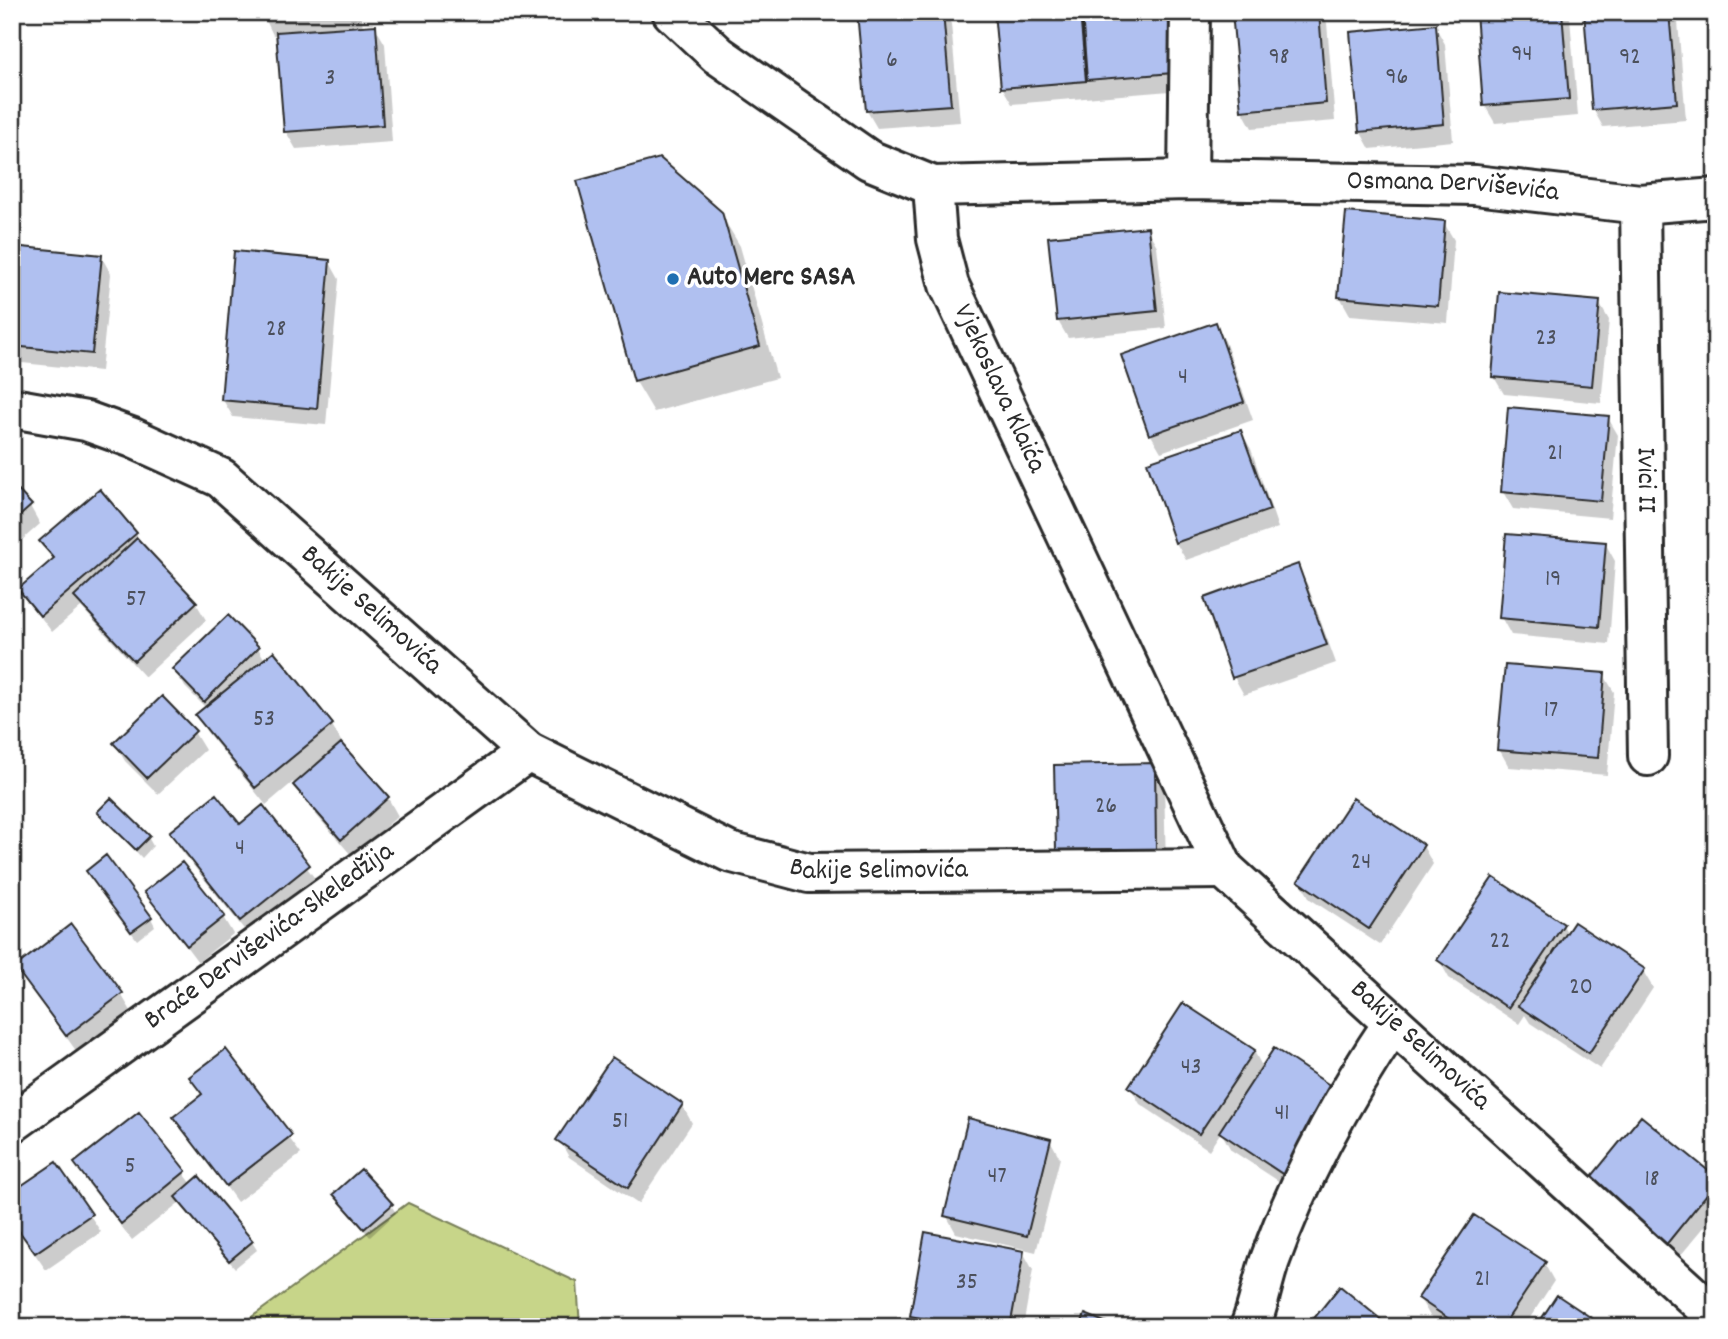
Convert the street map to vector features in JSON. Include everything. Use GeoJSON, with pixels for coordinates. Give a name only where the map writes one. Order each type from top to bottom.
{"type":"FeatureCollection","features":[{"type":"Feature","properties":{"kind":"street"},"geometry":{"type":"LineString","coordinates":[[672,12],[718,55],[869,160],[933,186]]}},
{"type":"Feature","properties":{"kind":"street"},"geometry":{"type":"LineString","coordinates":[[1188,180],[1190,12]]}},
{"type":"Feature","properties":{"kind":"street","name":"Osmana Derviševića"},"geometry":{"type":"LineString","coordinates":[[933,186],[1188,180],[1475,185],[1640,204],[1716,198]]}},
{"type":"Feature","properties":{"kind":"street","name":"Vjekoslava Klaića"},"geometry":{"type":"LineString","coordinates":[[933,186],[937,239],[949,285],[1224,869]]}},
{"type":"Feature","properties":{"kind":"street","name":"Ivici II"},"geometry":{"type":"LineString","coordinates":[[1640,204],[1648,756]]}},
{"type":"Feature","properties":{"kind":"street","name":"Bakije Selimovića"},"geometry":{"type":"LineString","coordinates":[[12,408],[86,421],[133,438],[221,478],[528,752],[729,852],[809,873],[1224,869],[1716,1317]]}},
{"type":"Feature","properties":{"kind":"street","name":"Braće Derviševića-Skeledžija"},"geometry":{"type":"LineString","coordinates":[[12,1123],[528,752]]}},
{"type":"Feature","properties":{"kind":"street"},"geometry":{"type":"LineString","coordinates":[[1250,1327],[1270,1260],[1302,1182],[1348,1089],[1392,1023]]}},
{"type":"Feature","properties":{"kind":"green space"},"geometry":{"type":"Polygon","coordinates":[[[408,1203],[577,1282],[580,1327],[238,1327],[408,1203]]]}},
{"type":"Feature","properties":{"kind":"building"},"geometry":{"type":"Polygon","coordinates":[[[260,12],[334,12],[261,18],[260,12]]]}},
{"type":"Feature","properties":{"kind":"building"},"geometry":{"type":"Polygon","coordinates":[[[857,12],[943,12],[951,105],[866,111],[857,12]]]}},
{"type":"Feature","properties":{"kind":"building"},"geometry":{"type":"Polygon","coordinates":[[[994,12],[1080,12],[1086,81],[1001,88],[994,12]]]}},
{"type":"Feature","properties":{"kind":"building"},"geometry":{"type":"Polygon","coordinates":[[[1082,12],[1168,12],[1173,73],[1087,80],[1082,12]]]}},
{"type":"Feature","properties":{"kind":"building"},"geometry":{"type":"Polygon","coordinates":[[[1232,12],[1319,12],[1326,103],[1241,111],[1232,12]]]}},
{"type":"Feature","properties":{"kind":"building"},"geometry":{"type":"Polygon","coordinates":[[[1476,12],[1562,12],[1569,99],[1483,106],[1476,12]]]}},
{"type":"Feature","properties":{"kind":"building"},"geometry":{"type":"Polygon","coordinates":[[[1584,12],[1669,12],[1677,103],[1592,110],[1584,12]]]}},
{"type":"Feature","properties":{"kind":"building"},"geometry":{"type":"Polygon","coordinates":[[[1436,24],[1444,124],[1359,132],[1350,32],[1436,24]]]}},
{"type":"Feature","properties":{"kind":"building"},"geometry":{"type":"Polygon","coordinates":[[[376,25],[383,125],[284,132],[276,32],[376,25]]]}},
{"type":"Feature","properties":{"kind":"building","name":"Auto Merc SASA"},"geometry":{"type":"Polygon","coordinates":[[[660,158],[722,212],[760,346],[634,381],[577,181],[660,158]]]}},
{"type":"Feature","properties":{"kind":"building"},"geometry":{"type":"Polygon","coordinates":[[[1346,212],[1445,221],[1438,306],[1338,297],[1346,212]]]}},
{"type":"Feature","properties":{"kind":"building"},"geometry":{"type":"Polygon","coordinates":[[[1148,227],[1157,311],[1057,321],[1048,237],[1148,227]]]}},
{"type":"Feature","properties":{"kind":"building"},"geometry":{"type":"Polygon","coordinates":[[[12,246],[102,255],[92,354],[12,346],[12,246]]]}},
{"type":"Feature","properties":{"kind":"building"},"geometry":{"type":"Polygon","coordinates":[[[234,251],[330,260],[317,409],[221,400],[234,251]]]}},
{"type":"Feature","properties":{"kind":"building"},"geometry":{"type":"Polygon","coordinates":[[[1499,292],[1600,301],[1592,386],[1492,377],[1499,292]]]}},
{"type":"Feature","properties":{"kind":"building"},"geometry":{"type":"Polygon","coordinates":[[[1216,322],[1244,402],[1149,435],[1121,355],[1216,322]]]}},
{"type":"Feature","properties":{"kind":"building"},"geometry":{"type":"Polygon","coordinates":[[[1508,407],[1609,416],[1601,501],[1501,492],[1508,407]]]}},
{"type":"Feature","properties":{"kind":"building"},"geometry":{"type":"Polygon","coordinates":[[[1241,430],[1270,510],[1175,543],[1147,462],[1241,430]]]}},
{"type":"Feature","properties":{"kind":"building"},"geometry":{"type":"Polygon","coordinates":[[[12,484],[32,505],[12,523],[12,484]]]}},
{"type":"Feature","properties":{"kind":"building"},"geometry":{"type":"Polygon","coordinates":[[[100,489],[137,533],[40,616],[18,589],[54,558],[39,541],[100,489]]]}},
{"type":"Feature","properties":{"kind":"building"},"geometry":{"type":"Polygon","coordinates":[[[1506,534],[1606,542],[1599,627],[1499,618],[1506,534]]]}},
{"type":"Feature","properties":{"kind":"building"},"geometry":{"type":"Polygon","coordinates":[[[137,538],[197,602],[134,661],[74,597],[137,538]]]}},
{"type":"Feature","properties":{"kind":"building"},"geometry":{"type":"Polygon","coordinates":[[[1298,564],[1327,645],[1232,678],[1204,598],[1298,564]]]}},
{"type":"Feature","properties":{"kind":"building"},"geometry":{"type":"Polygon","coordinates":[[[228,615],[259,647],[204,702],[172,669],[228,615]]]}},
{"type":"Feature","properties":{"kind":"building"},"geometry":{"type":"Polygon","coordinates":[[[274,651],[333,724],[255,788],[195,715],[274,651]]]}},
{"type":"Feature","properties":{"kind":"building"},"geometry":{"type":"Polygon","coordinates":[[[1505,665],[1605,673],[1598,758],[1497,750],[1505,665]]]}},
{"type":"Feature","properties":{"kind":"building"},"geometry":{"type":"Polygon","coordinates":[[[162,696],[196,731],[147,778],[113,743],[162,696]]]}},
{"type":"Feature","properties":{"kind":"building"},"geometry":{"type":"Polygon","coordinates":[[[341,743],[389,797],[341,840],[293,785],[341,743]]]}},
{"type":"Feature","properties":{"kind":"building"},"geometry":{"type":"Polygon","coordinates":[[[1155,763],[1156,849],[1056,850],[1054,765],[1155,763]]]}},
{"type":"Feature","properties":{"kind":"building"},"geometry":{"type":"Polygon","coordinates":[[[216,794],[240,824],[263,805],[310,865],[240,921],[169,832],[216,794]]]}},
{"type":"Feature","properties":{"kind":"building"},"geometry":{"type":"Polygon","coordinates":[[[111,798],[150,836],[136,850],[97,812],[111,798]]]}},
{"type":"Feature","properties":{"kind":"building"},"geometry":{"type":"Polygon","coordinates":[[[1353,798],[1424,845],[1369,929],[1298,881],[1353,798]]]}},
{"type":"Feature","properties":{"kind":"building"},"geometry":{"type":"Polygon","coordinates":[[[106,855],[152,917],[131,932],[86,871],[106,855]]]}},
{"type":"Feature","properties":{"kind":"building"},"geometry":{"type":"Polygon","coordinates":[[[182,862],[225,916],[187,946],[144,892],[182,862]]]}},
{"type":"Feature","properties":{"kind":"building"},"geometry":{"type":"Polygon","coordinates":[[[1493,877],[1564,924],[1508,1008],[1437,960],[1493,877]]]}},
{"type":"Feature","properties":{"kind":"building"},"geometry":{"type":"Polygon","coordinates":[[[1574,922],[1645,969],[1589,1053],[1518,1006],[1574,922]]]}},
{"type":"Feature","properties":{"kind":"building"},"geometry":{"type":"Polygon","coordinates":[[[71,924],[123,993],[66,1036],[15,967],[71,924]]]}},
{"type":"Feature","properties":{"kind":"building"},"geometry":{"type":"Polygon","coordinates":[[[1183,1003],[1255,1050],[1199,1134],[1128,1087],[1183,1003]]]}},
{"type":"Feature","properties":{"kind":"building"},"geometry":{"type":"Polygon","coordinates":[[[1274,1048],[1346,1096],[1290,1179],[1219,1132],[1274,1048]]]}},
{"type":"Feature","properties":{"kind":"building"},"geometry":{"type":"Polygon","coordinates":[[[226,1049],[292,1135],[226,1186],[173,1117],[202,1094],[189,1077],[226,1049]]]}},
{"type":"Feature","properties":{"kind":"building"},"geometry":{"type":"Polygon","coordinates":[[[612,1057],[683,1104],[628,1188],[556,1140],[612,1057]]]}},
{"type":"Feature","properties":{"kind":"building"},"geometry":{"type":"Polygon","coordinates":[[[139,1112],[186,1171],[121,1224],[74,1163],[139,1112]]]}},
{"type":"Feature","properties":{"kind":"building"},"geometry":{"type":"Polygon","coordinates":[[[1641,1116],[1716,1177],[1716,1183],[1665,1246],[1587,1182],[1641,1116]]]}},
{"type":"Feature","properties":{"kind":"building"},"geometry":{"type":"Polygon","coordinates":[[[968,1118],[1051,1139],[1027,1236],[944,1216],[968,1118]]]}},
{"type":"Feature","properties":{"kind":"building"},"geometry":{"type":"Polygon","coordinates":[[[56,1162],[92,1214],[35,1253],[12,1221],[12,1192],[56,1162]]]}},
{"type":"Feature","properties":{"kind":"building"},"geometry":{"type":"Polygon","coordinates":[[[361,1169],[393,1204],[364,1229],[333,1194],[361,1169]]]}},
{"type":"Feature","properties":{"kind":"building"},"geometry":{"type":"Polygon","coordinates":[[[199,1176],[253,1241],[229,1261],[175,1197],[199,1176]]]}},
{"type":"Feature","properties":{"kind":"building"},"geometry":{"type":"Polygon","coordinates":[[[1474,1215],[1546,1262],[1502,1327],[1461,1327],[1418,1298],[1474,1215]]]}},
{"type":"Feature","properties":{"kind":"building"},"geometry":{"type":"Polygon","coordinates":[[[925,1232],[1024,1251],[1010,1327],[968,1327],[910,1316],[925,1232]]]}},
{"type":"Feature","properties":{"kind":"building"},"geometry":{"type":"Polygon","coordinates":[[[1340,1286],[1390,1327],[1307,1327],[1340,1286]]]}},
{"type":"Feature","properties":{"kind":"building"},"geometry":{"type":"Polygon","coordinates":[[[1557,1295],[1605,1327],[1536,1327],[1557,1295]]]}},
{"type":"Feature","properties":{"kind":"building"},"geometry":{"type":"Polygon","coordinates":[[[1085,1314],[1117,1327],[1080,1327],[1085,1314]]]}},
{"type":"Feature","properties":{"kind":"place","name":"Auto Merc SASA"},"geometry":{"type":"Point","coordinates":[673,279]}}]}
